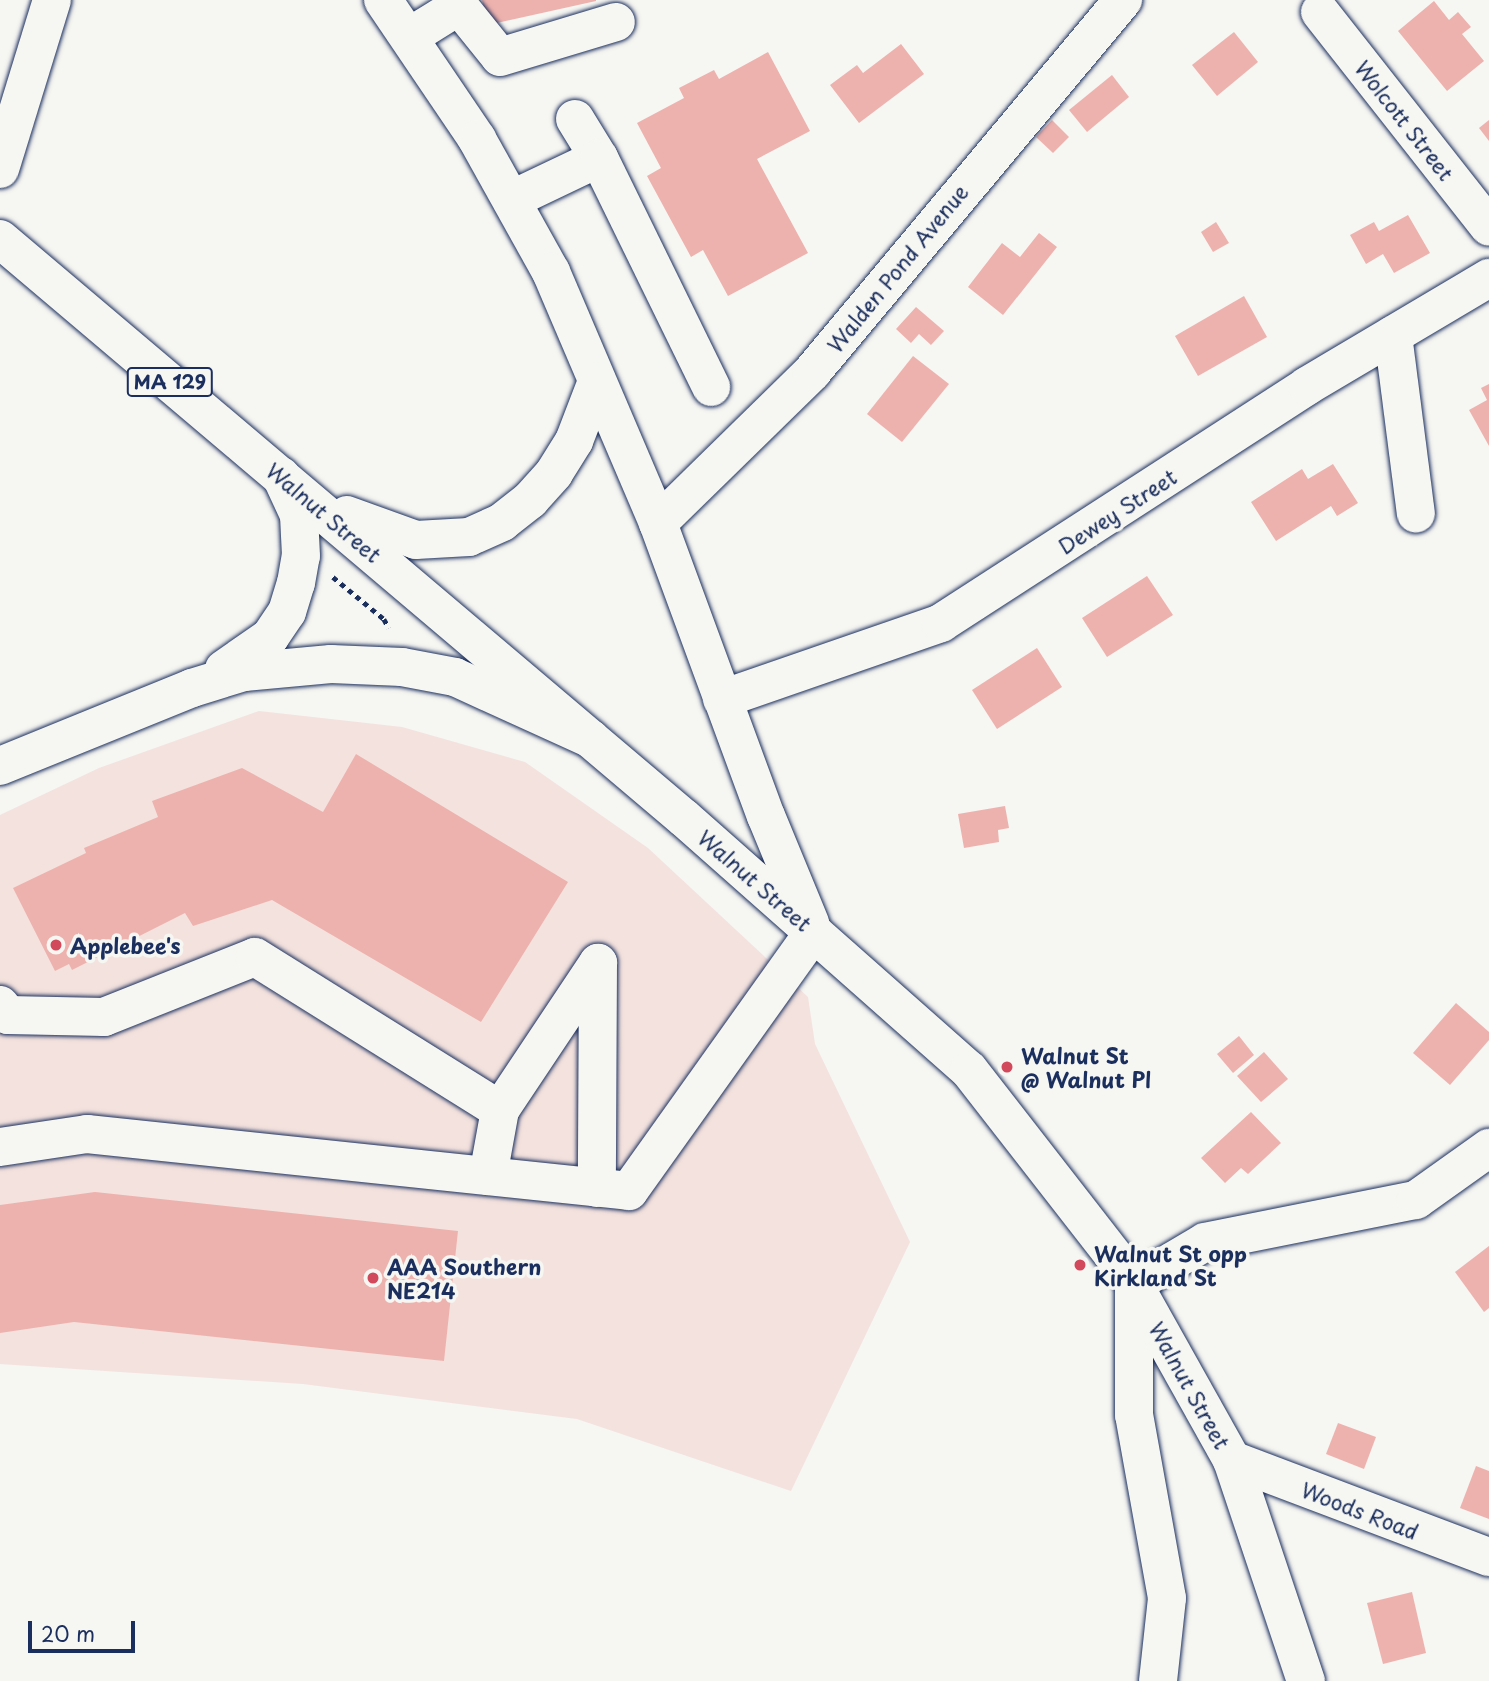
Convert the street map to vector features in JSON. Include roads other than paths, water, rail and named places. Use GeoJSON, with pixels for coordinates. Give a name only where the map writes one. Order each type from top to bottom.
{"type":"FeatureCollection","features":[{"type":"Feature","properties":{"kind":"main road"},"geometry":{"type":"LineString","coordinates":[[0,169],[52,0]]}},
{"type":"Feature","properties":{"kind":"main road"},"geometry":{"type":"LineString","coordinates":[[0,1147],[87,1134],[629,1191],[814,932],[722,699],[658,523],[551,272],[513,199],[383,0]]}},
{"type":"Feature","properties":{"kind":"main road","name":"Walden Pond Avenue"},"geometry":{"type":"LineString","coordinates":[[658,523],[812,372],[1120,1]]}},
{"type":"Feature","properties":{"kind":"main road"},"geometry":{"type":"LineString","coordinates":[[409,37],[458,3],[500,57],[616,22]]}},
{"type":"Feature","properties":{"kind":"main road","name":"Wolcott Street"},"geometry":{"type":"LineString","coordinates":[[1320,12],[1489,227]]}},
{"type":"Feature","properties":{"kind":"main road"},"geometry":{"type":"LineString","coordinates":[[575,119],[599,158],[711,387]]}},
{"type":"Feature","properties":{"kind":"main road"},"geometry":{"type":"LineString","coordinates":[[513,199],[599,158]]}},
{"type":"Feature","properties":{"kind":"main road","name":"Walnut Street"},"geometry":{"type":"LineString","coordinates":[[0,239],[591,739],[969,1070],[1133,1284],[1232,1460],[1306,1681]]}},
{"type":"Feature","properties":{"kind":"main road","name":"Dewey Street"},"geometry":{"type":"LineString","coordinates":[[722,699],[941,623],[1393,335],[1489,278]]}},
{"type":"Feature","properties":{"kind":"main road"},"geometry":{"type":"LineString","coordinates":[[1393,335],[1416,514]]}},
{"type":"Feature","properties":{"kind":"main road"},"geometry":{"type":"LineString","coordinates":[[281,476],[359,522],[393,535],[430,540],[469,537],[521,508],[554,473],[574,441],[597,381]]}},
{"type":"Feature","properties":{"kind":"main road","name":"MA 129"},"geometry":{"type":"LineString","coordinates":[[0,744],[67,736],[192,688],[254,651],[287,612],[296,583],[301,539],[296,502],[281,476]]}},
{"type":"Feature","properties":{"kind":"main road"},"geometry":{"type":"LineString","coordinates":[[192,688],[270,667],[402,667],[485,688],[591,739]]}},
{"type":"Feature","properties":{"kind":"main road"},"geometry":{"type":"LineString","coordinates":[[0,766],[67,736]]}},
{"type":"Feature","properties":{"kind":"main road"},"geometry":{"type":"LineString","coordinates":[[0,1005],[8,1015],[104,1017],[255,957],[500,1110]]}},
{"type":"Feature","properties":{"kind":"main road"},"geometry":{"type":"LineString","coordinates":[[488,1176],[500,1110],[598,962],[597,1188]]}},
{"type":"Feature","properties":{"kind":"main road"},"geometry":{"type":"LineString","coordinates":[[1158,1681],[1167,1598],[1134,1415],[1133,1284],[1205,1242],[1416,1199],[1489,1148]]}},
{"type":"Feature","properties":{"kind":"main road","name":"Woods Road"},"geometry":{"type":"LineString","coordinates":[[1232,1460],[1489,1557]]}},
{"type":"Feature","properties":{"kind":"place","name":"Applebee's"},"geometry":{"type":"Point","coordinates":[56,945]}},
{"type":"Feature","properties":{"kind":"place","name":"Walnut St @ Walnut Pl"},"geometry":{"type":"Point","coordinates":[1007,1067]}},
{"type":"Feature","properties":{"kind":"place","name":"Walnut St opp Kirkland St"},"geometry":{"type":"Point","coordinates":[1080,1265]}},
{"type":"Feature","properties":{"kind":"place","name":"AAA Southern NE214"},"geometry":{"type":"Point","coordinates":[373,1278]}}]}
